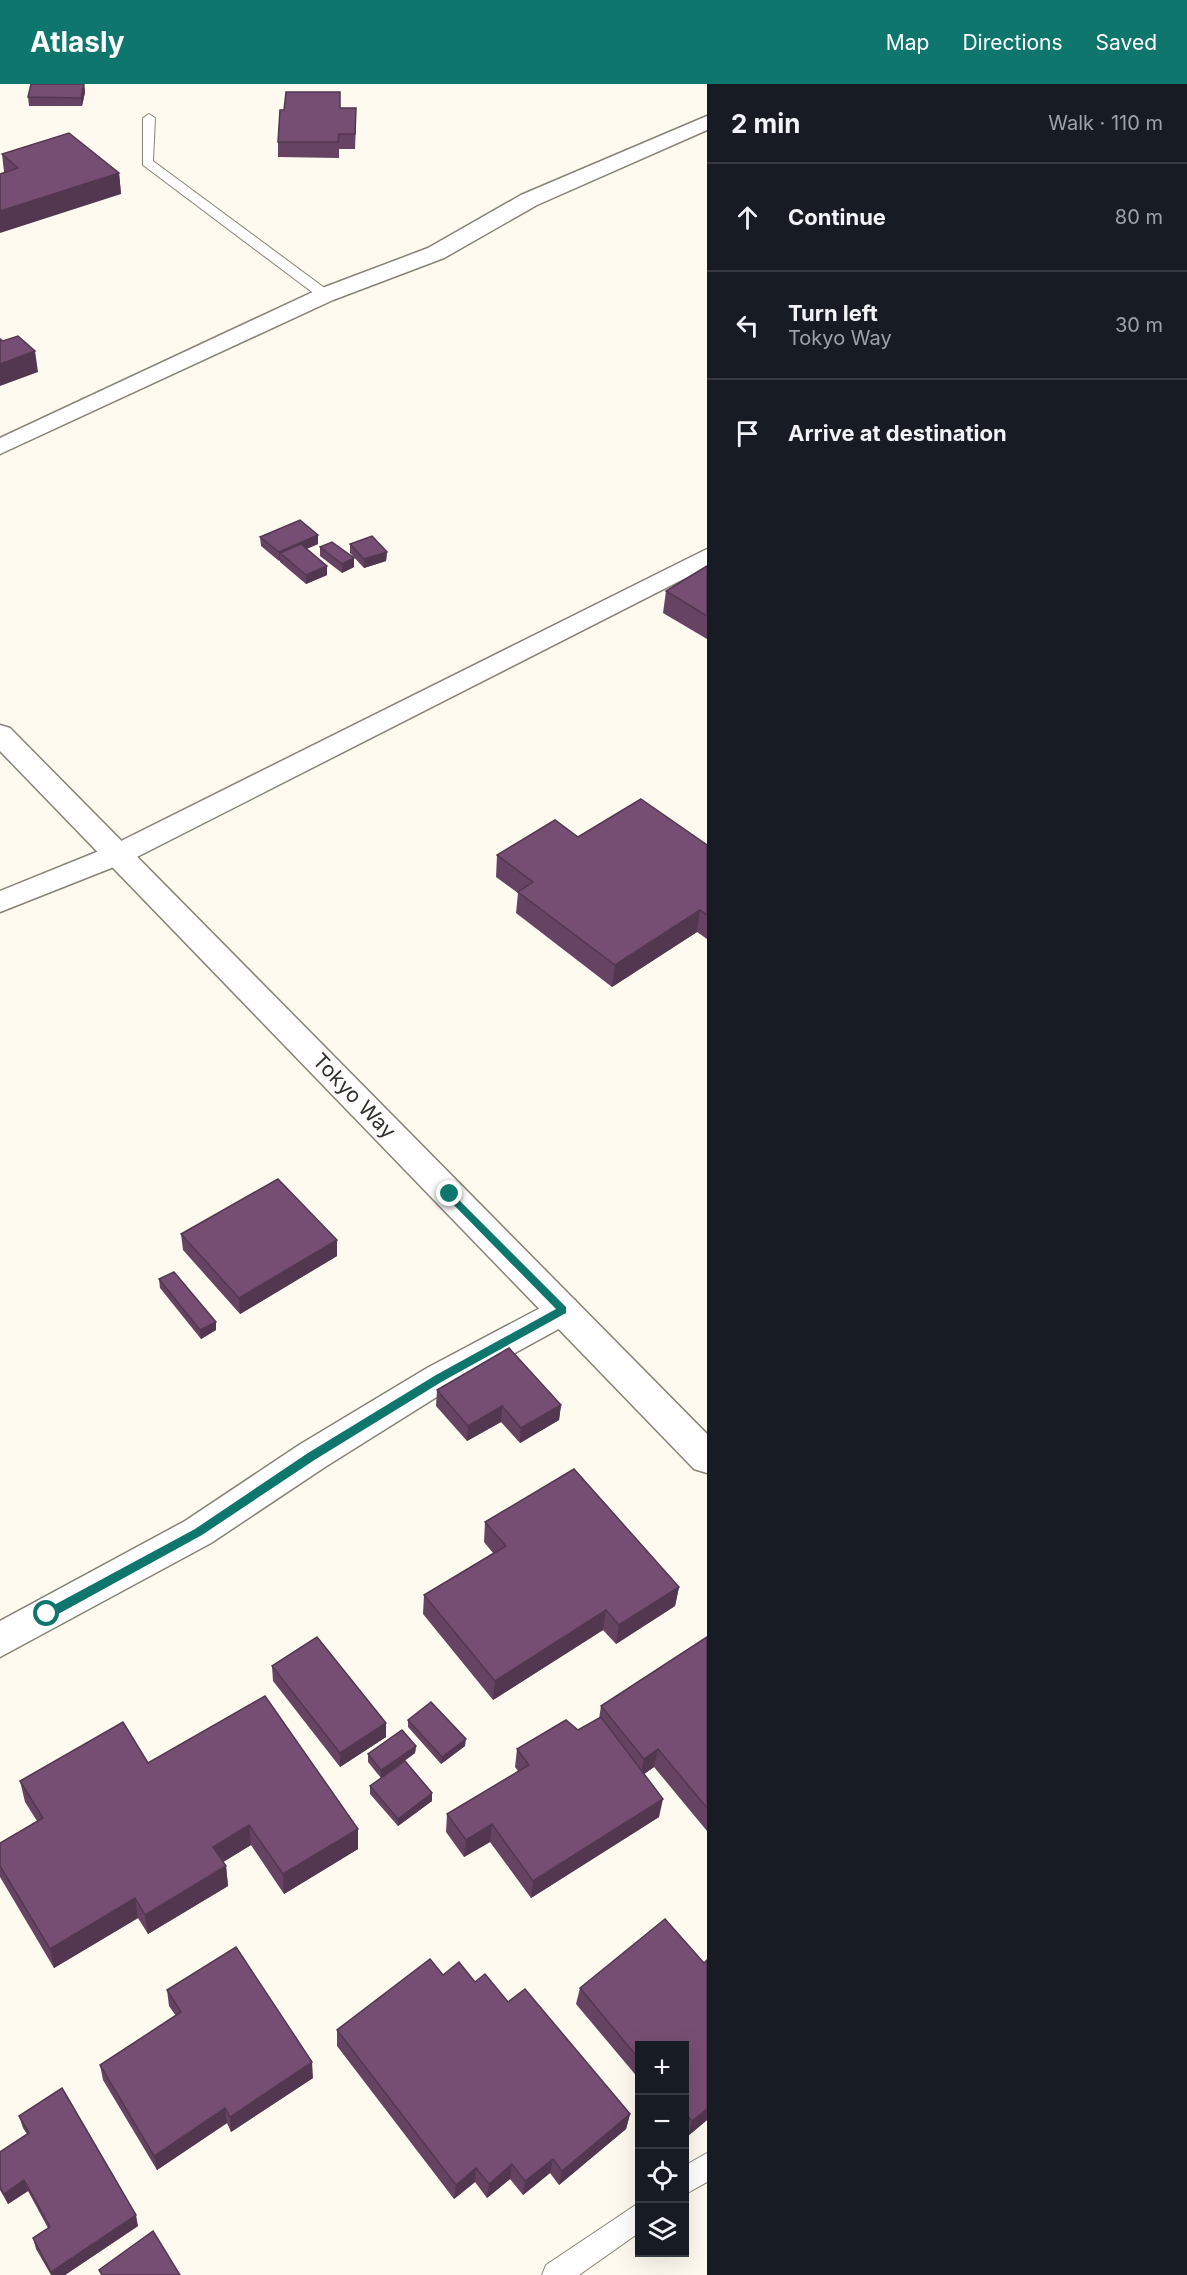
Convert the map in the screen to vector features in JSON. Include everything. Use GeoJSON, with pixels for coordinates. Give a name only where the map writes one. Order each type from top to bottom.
{"type":"FeatureCollection","features":[{"type":"Feature","properties":{"kind":"street"},"geometry":{"type":"LineString","coordinates":[[0,447],[325,295],[436,253],[529,200],[707,122]]}},
{"type":"Feature","properties":{"kind":"street"},"geometry":{"type":"LineString","coordinates":[[0,902],[119,854],[707,557]]}},
{"type":"Feature","properties":{"kind":"street","name":"Tokyo Way"},"geometry":{"type":"LineString","coordinates":[[0,734],[707,1458]]}},
{"type":"Feature","properties":{"kind":"street"},"geometry":{"type":"LineString","coordinates":[[0,1640],[198,1532],[312,1456],[430,1384],[563,1310]]}},
{"type":"Feature","properties":{"kind":"lane"},"geometry":{"type":"LineString","coordinates":[[149,118],[147,162],[325,295]]}},
{"type":"Feature","properties":{"kind":"lane"},"geometry":{"type":"LineString","coordinates":[[689,2179],[707,2166]]}},
{"type":"Feature","properties":{"kind":"lane"},"geometry":{"type":"LineString","coordinates":[[556,2275],[635,2218]]}},
{"type":"Feature","properties":{"kind":"building"},"geometry":{"type":"Polygon","coordinates":[[[31,84],[84,84],[81,98],[28,97],[31,84]]]}},
{"type":"Feature","properties":{"kind":"building"},"geometry":{"type":"Polygon","coordinates":[[[286,92],[340,92],[340,108],[356,108],[355,134],[339,134],[338,142],[278,142],[280,110],[284,110],[286,92]]]}},
{"type":"Feature","properties":{"kind":"building"},"geometry":{"type":"Polygon","coordinates":[[[69,133],[119,173],[0,211],[0,174],[18,168],[2,154],[69,133]]]}},
{"type":"Feature","properties":{"kind":"building"},"geometry":{"type":"Polygon","coordinates":[[[18,336],[35,351],[0,364],[0,339],[3,341],[18,336]]]}},
{"type":"Feature","properties":{"kind":"building"},"geometry":{"type":"Polygon","coordinates":[[[300,520],[318,535],[279,552],[260,537],[300,520]]]}},
{"type":"Feature","properties":{"kind":"building"},"geometry":{"type":"Polygon","coordinates":[[[372,536],[387,552],[364,559],[350,544],[372,536]]]}},
{"type":"Feature","properties":{"kind":"building"},"geometry":{"type":"Polygon","coordinates":[[[332,542],[354,558],[342,564],[320,547],[332,542]]]}},
{"type":"Feature","properties":{"kind":"building"},"geometry":{"type":"Polygon","coordinates":[[[301,544],[327,566],[306,575],[280,553],[301,544]]]}},
{"type":"Feature","properties":{"kind":"building"},"geometry":{"type":"Polygon","coordinates":[[[707,566],[707,616],[666,591],[707,566]]]}},
{"type":"Feature","properties":{"kind":"building"},"geometry":{"type":"Polygon","coordinates":[[[641,799],[707,845],[707,915],[700,910],[615,965],[518,892],[533,882],[497,855],[555,820],[578,837],[641,799]]]}},
{"type":"Feature","properties":{"kind":"building"},"geometry":{"type":"Polygon","coordinates":[[[278,1179],[337,1240],[239,1298],[181,1234],[278,1179]]]}},
{"type":"Feature","properties":{"kind":"building"},"geometry":{"type":"Polygon","coordinates":[[[174,1272],[216,1322],[200,1330],[159,1279],[174,1272]]]}},
{"type":"Feature","properties":{"kind":"building"},"geometry":{"type":"Polygon","coordinates":[[[509,1348],[561,1405],[521,1428],[502,1406],[468,1426],[437,1390],[509,1348]]]}},
{"type":"Feature","properties":{"kind":"building"},"geometry":{"type":"Polygon","coordinates":[[[574,1469],[679,1587],[619,1625],[606,1610],[495,1681],[424,1595],[506,1546],[485,1522],[574,1469]]]}},
{"type":"Feature","properties":{"kind":"building"},"geometry":{"type":"Polygon","coordinates":[[[317,1637],[386,1723],[340,1753],[272,1666],[317,1637]]]}},
{"type":"Feature","properties":{"kind":"building"},"geometry":{"type":"Polygon","coordinates":[[[707,1637],[707,1808],[658,1749],[644,1759],[601,1706],[707,1637]]]}},
{"type":"Feature","properties":{"kind":"building"},"geometry":{"type":"Polygon","coordinates":[[[265,1696],[358,1829],[283,1874],[249,1825],[213,1847],[226,1866],[145,1915],[135,1898],[50,1949],[0,1866],[0,1843],[43,1818],[20,1781],[123,1722],[148,1763],[265,1696]]]}},
{"type":"Feature","properties":{"kind":"building"},"geometry":{"type":"Polygon","coordinates":[[[431,1702],[466,1739],[442,1757],[408,1720],[431,1702]]]}},
{"type":"Feature","properties":{"kind":"building"},"geometry":{"type":"Polygon","coordinates":[[[601,1717],[663,1799],[533,1881],[492,1824],[466,1840],[447,1814],[529,1765],[517,1749],[566,1720],[578,1730],[601,1717]]]}},
{"type":"Feature","properties":{"kind":"building"},"geometry":{"type":"Polygon","coordinates":[[[402,1730],[416,1746],[381,1770],[368,1754],[402,1730]]]}},
{"type":"Feature","properties":{"kind":"building"},"geometry":{"type":"Polygon","coordinates":[[[405,1761],[432,1793],[398,1819],[370,1786],[405,1761]]]}},
{"type":"Feature","properties":{"kind":"building"},"geometry":{"type":"Polygon","coordinates":[[[665,1919],[704,1963],[707,1960],[707,2109],[692,2121],[689,2118],[689,2041],[635,2041],[635,2054],[580,1988],[665,1919]]]}},
{"type":"Feature","properties":{"kind":"building"},"geometry":{"type":"Polygon","coordinates":[[[236,1947],[312,2062],[230,2117],[225,2108],[154,2156],[100,2065],[181,2012],[167,1990],[236,1947]]]}},
{"type":"Feature","properties":{"kind":"building"},"geometry":{"type":"Polygon","coordinates":[[[430,1959],[443,1975],[459,1962],[475,1982],[485,1974],[508,2002],[525,1989],[630,2114],[562,2171],[553,2159],[525,2181],[512,2164],[489,2184],[476,2168],[456,2185],[337,2030],[430,1959]]]}},
{"type":"Feature","properties":{"kind":"building"},"geometry":{"type":"Polygon","coordinates":[[[62,2088],[136,2215],[51,2272],[33,2238],[50,2227],[24,2180],[4,2194],[0,2187],[0,2152],[29,2133],[19,2116],[62,2088]]]}},
{"type":"Feature","properties":{"kind":"building"},"geometry":{"type":"Polygon","coordinates":[[[153,2231],[180,2275],[102,2275],[99,2270],[153,2231]]]}},
{"type":"Feature","properties":{"kind":"route"},"geometry":{"type":"LineString","coordinates":[[47,1614],[198,1532],[312,1456],[440,1378],[563,1310],[450,1194]]}}]}
